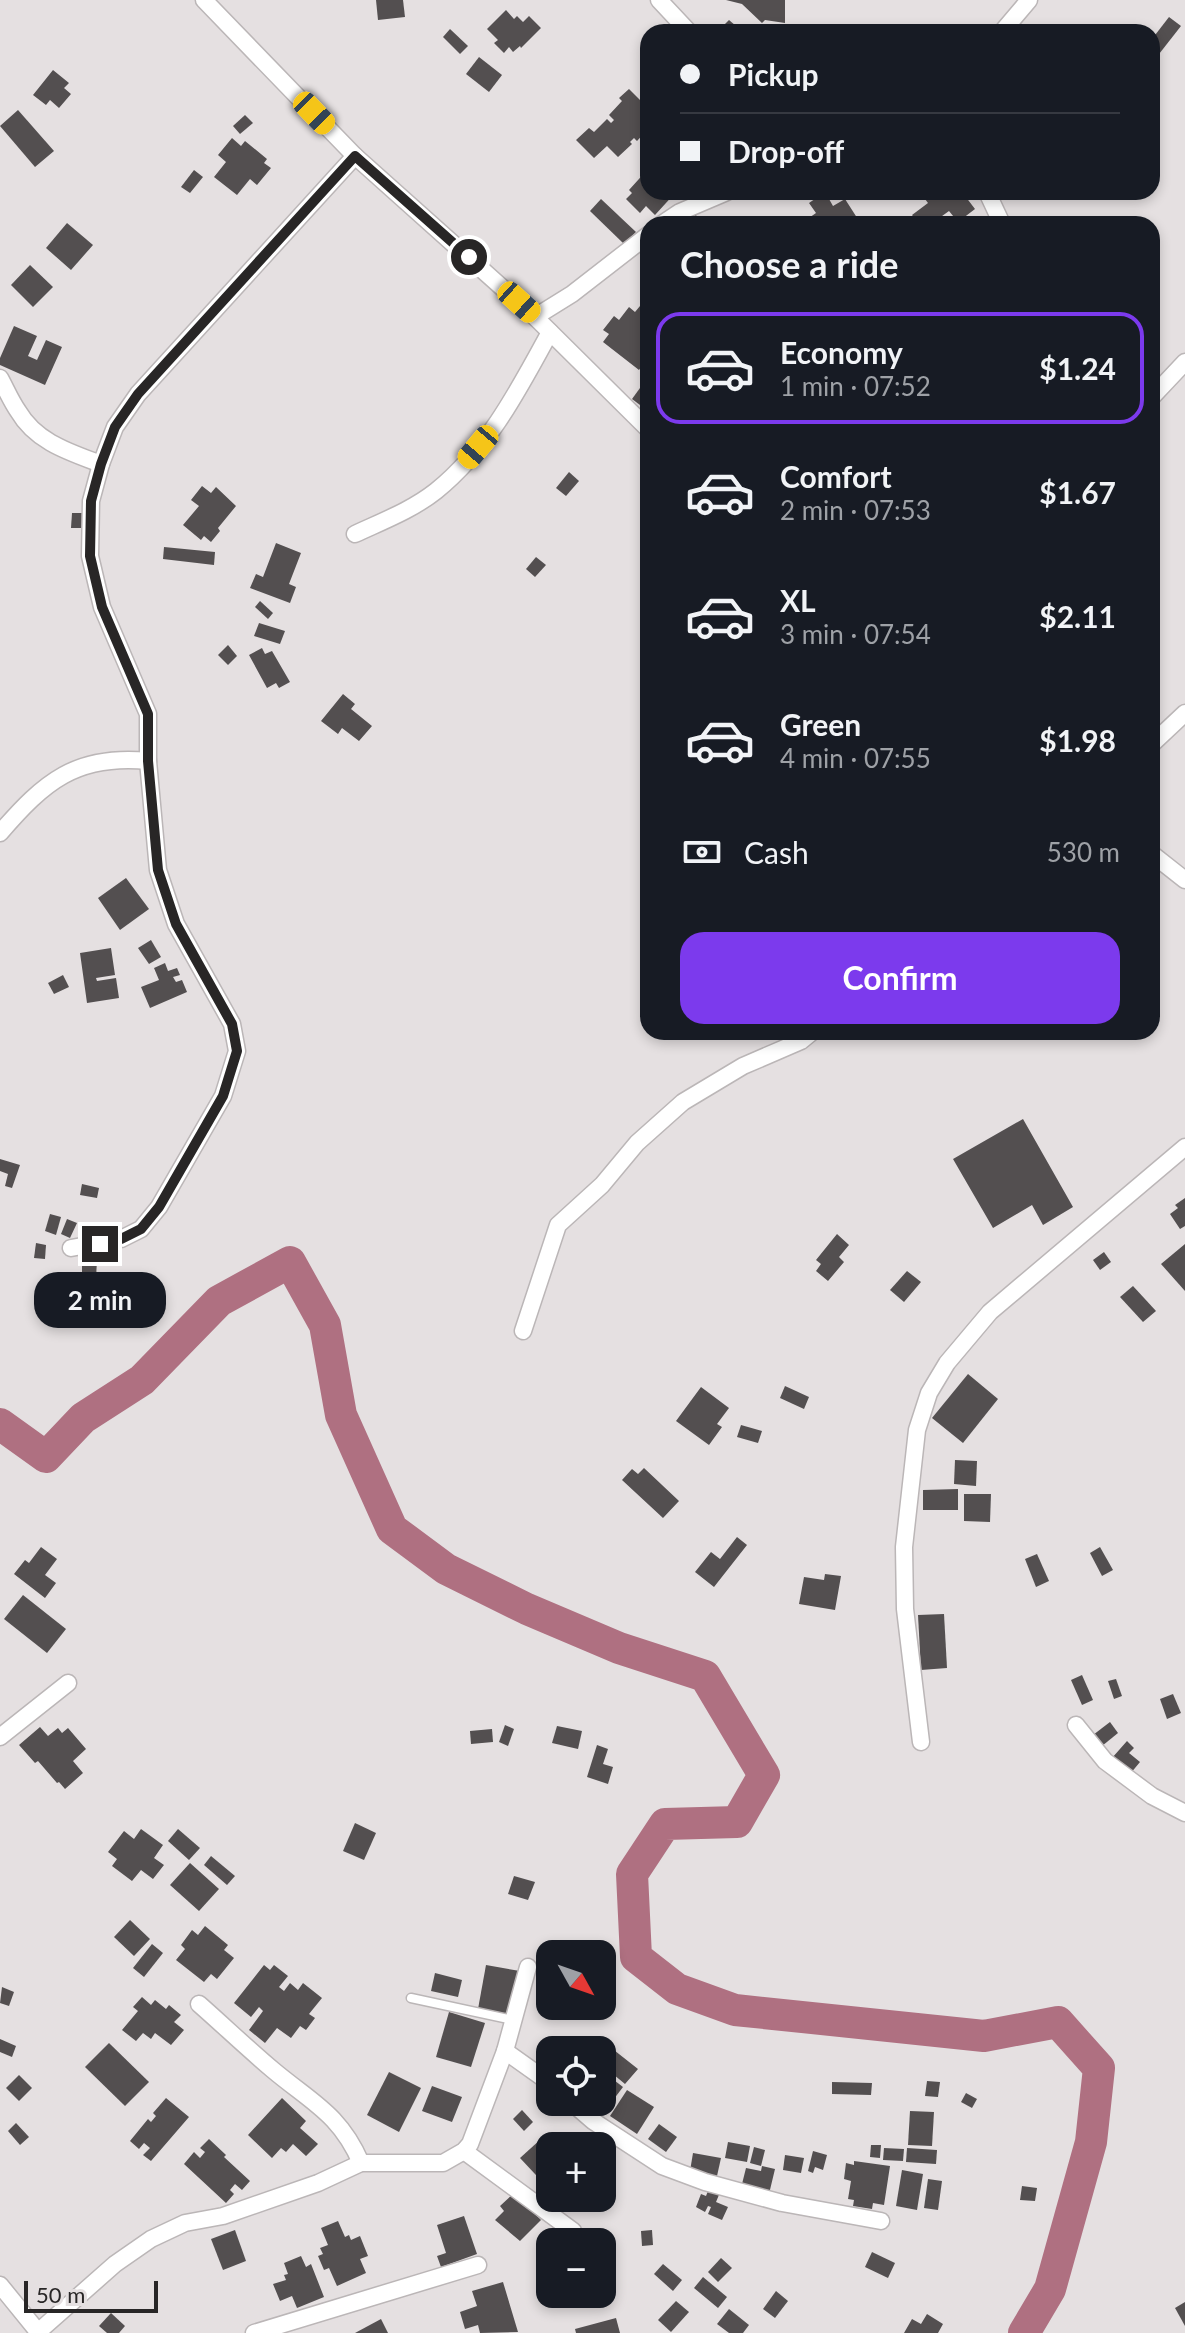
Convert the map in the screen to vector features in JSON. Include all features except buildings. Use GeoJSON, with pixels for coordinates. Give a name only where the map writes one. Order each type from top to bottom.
{"type":"FeatureCollection","features":[{"type":"Feature","properties":{"kind":"street"},"geometry":{"type":"LineString","coordinates":[[204,0],[355,156],[535,317],[640,421]]}},
{"type":"Feature","properties":{"kind":"street"},"geometry":{"type":"LineString","coordinates":[[659,0],[682,24]]}},
{"type":"Feature","properties":{"kind":"street"},"geometry":{"type":"LineString","coordinates":[[1009,24],[1029,0]]}},
{"type":"Feature","properties":{"kind":"street"},"geometry":{"type":"LineString","coordinates":[[71,1248],[121,1239],[141,1229],[159,1207],[223,1096],[237,1051],[232,1024],[176,924],[158,870],[148,761],[148,714],[102,607],[90,556],[91,501],[115,427],[138,394],[355,156]]}},
{"type":"Feature","properties":{"kind":"street"},"geometry":{"type":"LineString","coordinates":[[674,216],[708,200]]}},
{"type":"Feature","properties":{"kind":"street"},"geometry":{"type":"LineString","coordinates":[[535,317],[572,294],[640,241]]}},
{"type":"Feature","properties":{"kind":"street"},"geometry":{"type":"LineString","coordinates":[[355,534],[400,514],[435,492],[463,466],[494,429],[550,332]]}},
{"type":"Feature","properties":{"kind":"street"},"geometry":{"type":"LineString","coordinates":[[1160,389],[1185,362]]}},
{"type":"Feature","properties":{"kind":"street"},"geometry":{"type":"LineString","coordinates":[[0,378],[27,425],[45,441],[101,464]]}},
{"type":"Feature","properties":{"kind":"street"},"geometry":{"type":"LineString","coordinates":[[1160,736],[1185,713]]}},
{"type":"Feature","properties":{"kind":"street"},"geometry":{"type":"LineString","coordinates":[[0,833],[58,777],[80,767],[118,758],[148,761]]}},
{"type":"Feature","properties":{"kind":"street"},"geometry":{"type":"LineString","coordinates":[[1160,860],[1185,880]]}},
{"type":"Feature","properties":{"kind":"street"},"geometry":{"type":"LineString","coordinates":[[523,1331],[558,1225],[602,1185],[637,1143],[683,1102],[743,1066],[802,1040]]}},
{"type":"Feature","properties":{"kind":"street"},"geometry":{"type":"LineString","coordinates":[[921,1742],[905,1609],[904,1547],[917,1430],[929,1393],[947,1363],[990,1312],[1185,1147]]}},
{"type":"Feature","properties":{"kind":"street"},"geometry":{"type":"LineString","coordinates":[[0,1737],[68,1683]]}},
{"type":"Feature","properties":{"kind":"street"},"geometry":{"type":"LineString","coordinates":[[1076,1725],[1105,1761],[1152,1796],[1185,1813]]}},
{"type":"Feature","properties":{"kind":"street"},"geometry":{"type":"LineString","coordinates":[[0,2285],[38,2333],[115,2264],[151,2239],[185,2223],[223,2216],[318,2183],[361,2163],[443,2163],[464,2151],[470,2144],[505,2051],[528,1967]]}},
{"type":"Feature","properties":{"kind":"street"},"geometry":{"type":"LineString","coordinates":[[199,2004],[274,2071],[325,2109],[351,2139],[361,2163]]}},
{"type":"Feature","properties":{"kind":"street"},"geometry":{"type":"LineString","coordinates":[[505,2051],[536,2073]]}},
{"type":"Feature","properties":{"kind":"street"},"geometry":{"type":"LineString","coordinates":[[587,2116],[662,2166],[691,2177],[782,2203],[881,2221]]}},
{"type":"Feature","properties":{"kind":"street"},"geometry":{"type":"LineString","coordinates":[[464,2151],[569,2228]]}},
{"type":"Feature","properties":{"kind":"street"},"geometry":{"type":"LineString","coordinates":[[254,2333],[478,2265]]}},
{"type":"Feature","properties":{"kind":"lane"},"geometry":{"type":"LineString","coordinates":[[411,1998],[514,2020]]}},
{"type":"Feature","properties":{"kind":"waterway"},"geometry":{"type":"LineString","coordinates":[[0,1424],[46,1457],[83,1418],[142,1380],[219,1301],[290,1262],[325,1325],[341,1415],[392,1529],[446,1569],[527,1609],[619,1648],[705,1676],[764,1775],[737,1822],[665,1824],[632,1874],[636,1957],[677,1989],[735,2010],[984,2036],[1058,2022],[1099,2068],[1091,2142],[1050,2289],[1024,2333]]}},
{"type":"Feature","properties":{"kind":"route"},"geometry":{"type":"LineString","coordinates":[[100,1244],[121,1239],[141,1229],[159,1207],[189,1150],[223,1096],[237,1051],[232,1024],[176,924],[158,870],[148,761],[148,714],[102,607],[90,556],[91,501],[101,464],[115,427],[138,394],[355,156],[469,257]]}}]}
